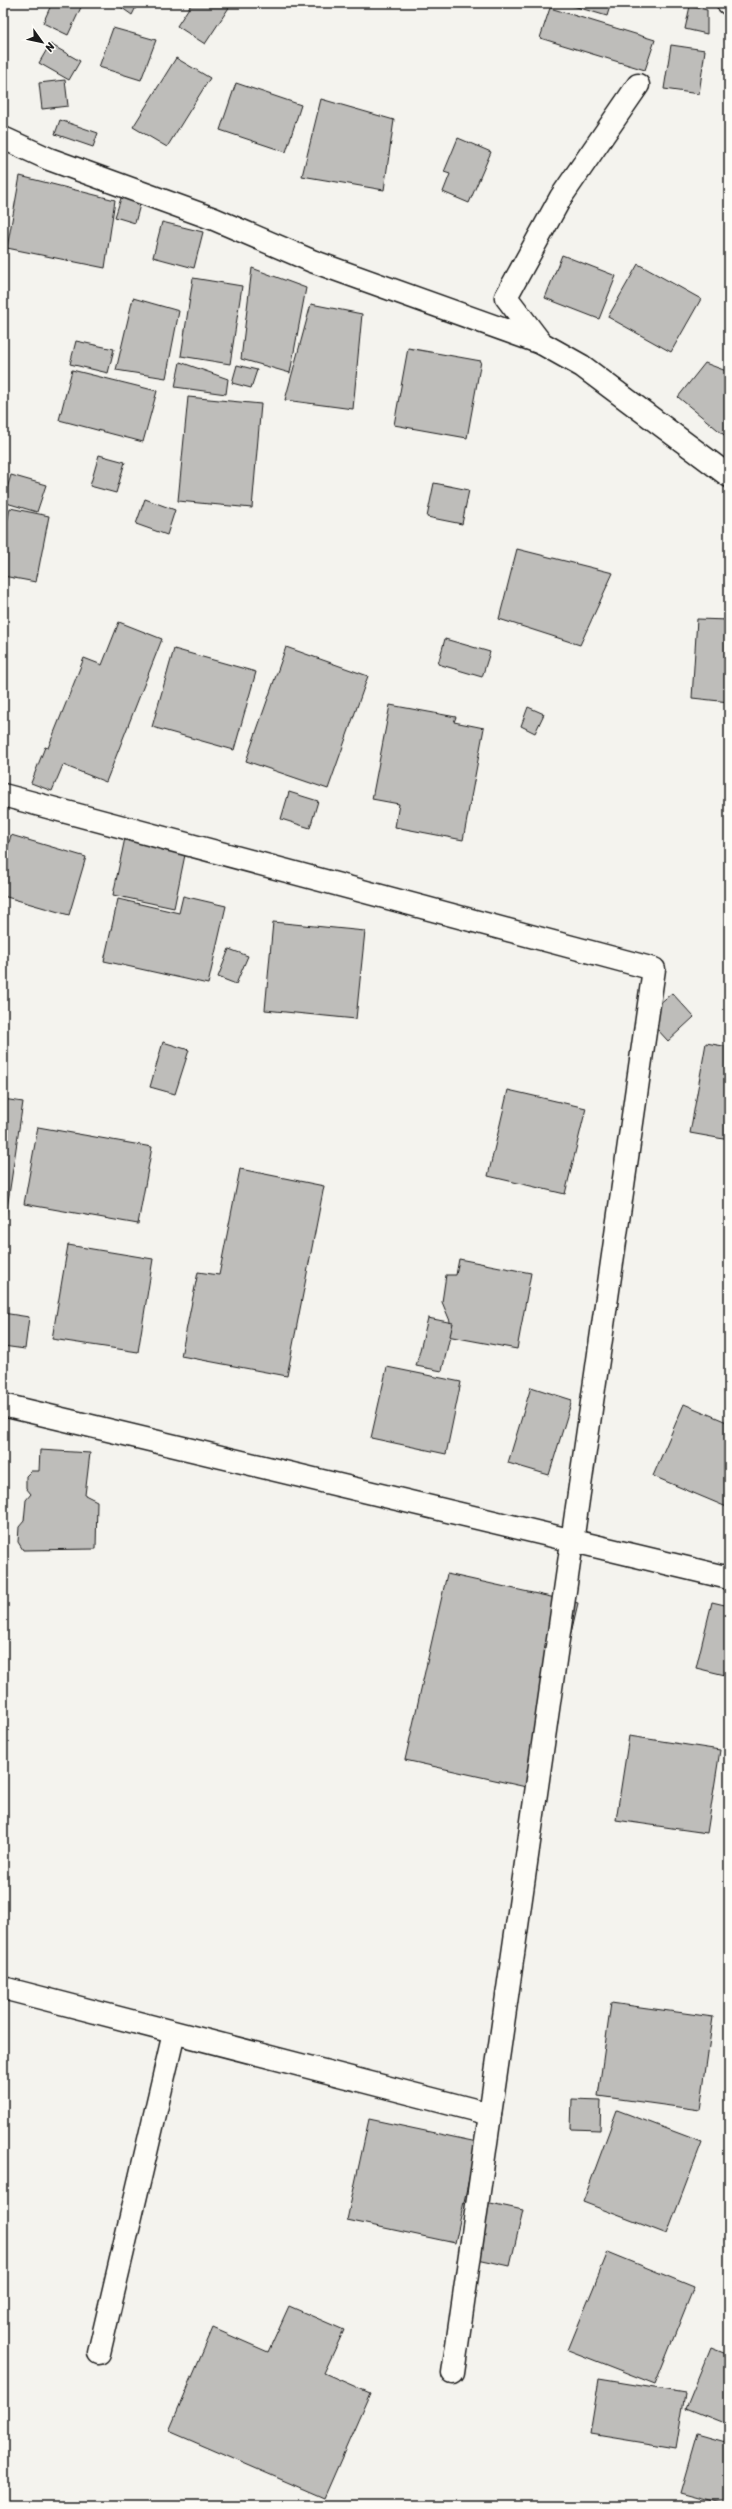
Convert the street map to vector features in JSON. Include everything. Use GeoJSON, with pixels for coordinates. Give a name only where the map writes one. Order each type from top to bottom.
{"type":"FeatureCollection","features":[{"type":"Feature","properties":{"kind":"street"},"geometry":{"type":"LineString","coordinates":[[541,343],[506,297],[561,197],[638,85]]}},
{"type":"Feature","properties":{"kind":"street"},"geometry":{"type":"LineString","coordinates":[[3,138],[49,160],[214,219],[312,261],[541,343],[582,366],[729,476]]}},
{"type":"Feature","properties":{"kind":"street"},"geometry":{"type":"LineString","coordinates":[[3,795],[654,969],[453,2373]]}},
{"type":"Feature","properties":{"kind":"street"},"geometry":{"type":"LineString","coordinates":[[3,1405],[729,1578]]}},
{"type":"Feature","properties":{"kind":"street"},"geometry":{"type":"LineString","coordinates":[[3,1988],[490,2114]]}},
{"type":"Feature","properties":{"kind":"street"},"geometry":{"type":"LineString","coordinates":[[99,2353],[174,2032]]}},
{"type":"Feature","properties":{"kind":"building"},"geometry":{"type":"Polygon","coordinates":[[[52,3],[83,3],[68,35],[43,23],[52,3]]]}},
{"type":"Feature","properties":{"kind":"building"},"geometry":{"type":"Polygon","coordinates":[[[115,3],[138,3],[132,15],[115,3]]]}},
{"type":"Feature","properties":{"kind":"building"},"geometry":{"type":"Polygon","coordinates":[[[192,3],[232,3],[205,44],[177,26],[192,3]]]}},
{"type":"Feature","properties":{"kind":"building"},"geometry":{"type":"Polygon","coordinates":[[[563,3],[611,3],[607,16],[563,3]]]}},
{"type":"Feature","properties":{"kind":"building"},"geometry":{"type":"Polygon","coordinates":[[[690,6],[707,10],[707,34],[685,29],[690,6]]]}},
{"type":"Feature","properties":{"kind":"building"},"geometry":{"type":"Polygon","coordinates":[[[550,8],[655,40],[645,70],[540,38],[550,8]]]}},
{"type":"Feature","properties":{"kind":"building"},"geometry":{"type":"Polygon","coordinates":[[[113,28],[156,40],[141,80],[99,67],[113,28]]]}},
{"type":"Feature","properties":{"kind":"building"},"geometry":{"type":"Polygon","coordinates":[[[50,44],[80,61],[69,80],[39,63],[50,44]]]}},
{"type":"Feature","properties":{"kind":"building"},"geometry":{"type":"Polygon","coordinates":[[[671,45],[705,50],[699,94],[664,89],[671,45]]]}},
{"type":"Feature","properties":{"kind":"building"},"geometry":{"type":"Polygon","coordinates":[[[176,58],[210,78],[167,147],[133,127],[176,58]]]}},
{"type":"Feature","properties":{"kind":"building"},"geometry":{"type":"Polygon","coordinates":[[[65,80],[68,106],[42,109],[39,83],[65,80]]]}},
{"type":"Feature","properties":{"kind":"building"},"geometry":{"type":"Polygon","coordinates":[[[236,83],[301,105],[286,152],[220,130],[236,83]]]}},
{"type":"Feature","properties":{"kind":"building"},"geometry":{"type":"Polygon","coordinates":[[[321,99],[394,120],[384,190],[302,176],[321,99]]]}},
{"type":"Feature","properties":{"kind":"building"},"geometry":{"type":"Polygon","coordinates":[[[60,120],[98,133],[93,147],[55,134],[60,120]]]}},
{"type":"Feature","properties":{"kind":"building"},"geometry":{"type":"Polygon","coordinates":[[[458,138],[491,152],[469,203],[443,192],[450,174],[444,172],[458,138]]]}},
{"type":"Feature","properties":{"kind":"building"},"geometry":{"type":"Polygon","coordinates":[[[20,176],[115,200],[105,268],[7,248],[20,176]]]}},
{"type":"Feature","properties":{"kind":"building"},"geometry":{"type":"Polygon","coordinates":[[[122,195],[141,201],[135,223],[115,217],[122,195]]]}},
{"type":"Feature","properties":{"kind":"building"},"geometry":{"type":"Polygon","coordinates":[[[162,222],[203,232],[194,268],[153,257],[162,222]]]}},
{"type":"Feature","properties":{"kind":"building"},"geometry":{"type":"Polygon","coordinates":[[[562,255],[616,276],[599,319],[545,298],[562,255]]]}},
{"type":"Feature","properties":{"kind":"building"},"geometry":{"type":"Polygon","coordinates":[[[638,264],[701,299],[671,352],[608,317],[638,264]]]}},
{"type":"Feature","properties":{"kind":"building"},"geometry":{"type":"Polygon","coordinates":[[[252,268],[306,288],[290,373],[241,359],[252,268]]]}},
{"type":"Feature","properties":{"kind":"building"},"geometry":{"type":"Polygon","coordinates":[[[193,278],[242,286],[230,364],[181,356],[193,278]]]}},
{"type":"Feature","properties":{"kind":"building"},"geometry":{"type":"Polygon","coordinates":[[[133,298],[179,311],[166,378],[116,370],[133,298]]]}},
{"type":"Feature","properties":{"kind":"building"},"geometry":{"type":"Polygon","coordinates":[[[311,304],[362,314],[353,409],[285,400],[311,304]]]}},
{"type":"Feature","properties":{"kind":"building"},"geometry":{"type":"Polygon","coordinates":[[[76,341],[114,349],[108,373],[70,364],[76,341]]]}},
{"type":"Feature","properties":{"kind":"building"},"geometry":{"type":"Polygon","coordinates":[[[408,348],[481,361],[467,438],[394,425],[408,348]]]}},
{"type":"Feature","properties":{"kind":"building"},"geometry":{"type":"Polygon","coordinates":[[[180,362],[228,379],[226,394],[175,387],[180,362]]]}},
{"type":"Feature","properties":{"kind":"building"},"geometry":{"type":"Polygon","coordinates":[[[705,363],[729,372],[729,439],[678,397],[705,363]]]}},
{"type":"Feature","properties":{"kind":"building"},"geometry":{"type":"Polygon","coordinates":[[[237,365],[257,370],[251,388],[232,383],[237,365]]]}},
{"type":"Feature","properties":{"kind":"building"},"geometry":{"type":"Polygon","coordinates":[[[72,370],[157,391],[143,442],[59,420],[72,370]]]}},
{"type":"Feature","properties":{"kind":"building"},"geometry":{"type":"Polygon","coordinates":[[[188,397],[261,404],[252,508],[178,501],[188,397]]]}},
{"type":"Feature","properties":{"kind":"building"},"geometry":{"type":"Polygon","coordinates":[[[99,455],[125,462],[116,493],[90,486],[99,455]]]}},
{"type":"Feature","properties":{"kind":"building"},"geometry":{"type":"Polygon","coordinates":[[[11,475],[46,485],[37,512],[3,502],[11,475]]]}},
{"type":"Feature","properties":{"kind":"building"},"geometry":{"type":"Polygon","coordinates":[[[434,483],[469,490],[462,524],[427,517],[434,483]]]}},
{"type":"Feature","properties":{"kind":"building"},"geometry":{"type":"Polygon","coordinates":[[[145,499],[175,510],[167,535],[136,524],[145,499]]]}},
{"type":"Feature","properties":{"kind":"building"},"geometry":{"type":"Polygon","coordinates":[[[10,508],[49,516],[36,582],[3,576],[3,544],[10,508]]]}},
{"type":"Feature","properties":{"kind":"building"},"geometry":{"type":"Polygon","coordinates":[[[517,549],[613,573],[580,645],[499,619],[517,549]]]}},
{"type":"Feature","properties":{"kind":"building"},"geometry":{"type":"Polygon","coordinates":[[[697,619],[729,620],[729,702],[692,698],[697,619]]]}},
{"type":"Feature","properties":{"kind":"building"},"geometry":{"type":"Polygon","coordinates":[[[119,622],[162,639],[106,782],[63,765],[52,791],[31,783],[45,747],[48,748],[84,658],[102,665],[119,622]]]}},
{"type":"Feature","properties":{"kind":"building"},"geometry":{"type":"Polygon","coordinates":[[[445,639],[490,652],[482,677],[438,664],[445,639]]]}},
{"type":"Feature","properties":{"kind":"building"},"geometry":{"type":"Polygon","coordinates":[[[286,647],[368,676],[328,789],[246,761],[286,647]]]}},
{"type":"Feature","properties":{"kind":"building"},"geometry":{"type":"Polygon","coordinates":[[[174,649],[256,672],[234,750],[152,727],[174,649]]]}},
{"type":"Feature","properties":{"kind":"building"},"geometry":{"type":"Polygon","coordinates":[[[390,705],[456,717],[454,722],[484,728],[463,840],[395,827],[399,804],[372,799],[390,705]]]}},
{"type":"Feature","properties":{"kind":"building"},"geometry":{"type":"Polygon","coordinates":[[[528,707],[544,714],[535,733],[521,726],[528,707]]]}},
{"type":"Feature","properties":{"kind":"building"},"geometry":{"type":"Polygon","coordinates":[[[289,792],[318,801],[310,828],[281,819],[289,792]]]}},
{"type":"Feature","properties":{"kind":"building"},"geometry":{"type":"Polygon","coordinates":[[[11,835],[86,857],[69,915],[3,896],[3,864],[11,835]]]}},
{"type":"Feature","properties":{"kind":"building"},"geometry":{"type":"Polygon","coordinates":[[[125,838],[186,850],[174,908],[113,895],[125,838]]]}},
{"type":"Feature","properties":{"kind":"building"},"geometry":{"type":"Polygon","coordinates":[[[183,896],[226,906],[208,984],[104,961],[118,899],[179,913],[183,896]]]}},
{"type":"Feature","properties":{"kind":"building"},"geometry":{"type":"Polygon","coordinates":[[[273,922],[365,931],[356,1019],[265,1010],[273,922]]]}},
{"type":"Feature","properties":{"kind":"building"},"geometry":{"type":"Polygon","coordinates":[[[229,949],[248,956],[236,984],[218,977],[229,949]]]}},
{"type":"Feature","properties":{"kind":"building"},"geometry":{"type":"Polygon","coordinates":[[[672,993],[694,1017],[668,1041],[645,1016],[672,993]]]}},
{"type":"Feature","properties":{"kind":"building"},"geometry":{"type":"Polygon","coordinates":[[[163,1042],[189,1050],[175,1094],[150,1087],[163,1042]]]}},
{"type":"Feature","properties":{"kind":"building"},"geometry":{"type":"Polygon","coordinates":[[[706,1043],[729,1047],[729,1140],[690,1133],[706,1043]]]}},
{"type":"Feature","properties":{"kind":"building"},"geometry":{"type":"Polygon","coordinates":[[[508,1090],[586,1108],[565,1194],[488,1176],[508,1090]]]}},
{"type":"Feature","properties":{"kind":"building"},"geometry":{"type":"Polygon","coordinates":[[[3,1099],[23,1102],[3,1235],[3,1099]]]}},
{"type":"Feature","properties":{"kind":"building"},"geometry":{"type":"Polygon","coordinates":[[[38,1127],[152,1147],[138,1224],[24,1204],[38,1127]]]}},
{"type":"Feature","properties":{"kind":"building"},"geometry":{"type":"Polygon","coordinates":[[[240,1169],[324,1186],[287,1376],[181,1356],[198,1272],[219,1275],[240,1169]]]}},
{"type":"Feature","properties":{"kind":"building"},"geometry":{"type":"Polygon","coordinates":[[[68,1245],[153,1259],[138,1352],[52,1339],[68,1245]]]}},
{"type":"Feature","properties":{"kind":"building"},"geometry":{"type":"Polygon","coordinates":[[[459,1259],[531,1273],[517,1349],[447,1336],[450,1321],[442,1302],[446,1275],[456,1275],[459,1259]]]}},
{"type":"Feature","properties":{"kind":"building"},"geometry":{"type":"Polygon","coordinates":[[[3,1313],[29,1317],[25,1349],[3,1346],[3,1313]]]}},
{"type":"Feature","properties":{"kind":"building"},"geometry":{"type":"Polygon","coordinates":[[[428,1318],[453,1323],[442,1371],[416,1366],[428,1318]]]}},
{"type":"Feature","properties":{"kind":"building"},"geometry":{"type":"Polygon","coordinates":[[[387,1367],[461,1382],[446,1454],[371,1438],[387,1367]]]}},
{"type":"Feature","properties":{"kind":"building"},"geometry":{"type":"Polygon","coordinates":[[[531,1387],[572,1400],[549,1475],[508,1463],[531,1387]]]}},
{"type":"Feature","properties":{"kind":"building"},"geometry":{"type":"Polygon","coordinates":[[[684,1404],[729,1423],[729,1508],[653,1476],[684,1404]]]}},
{"type":"Feature","properties":{"kind":"building"},"geometry":{"type":"Polygon","coordinates":[[[40,1450],[90,1453],[85,1495],[97,1501],[96,1549],[23,1550],[18,1542],[19,1527],[24,1521],[26,1500],[31,1494],[26,1488],[26,1476],[31,1471],[39,1471],[40,1450]]]}},
{"type":"Feature","properties":{"kind":"building"},"geometry":{"type":"Polygon","coordinates":[[[447,1574],[578,1603],[535,1789],[405,1760],[447,1574]]]}},
{"type":"Feature","properties":{"kind":"building"},"geometry":{"type":"Polygon","coordinates":[[[712,1602],[729,1606],[729,1676],[696,1668],[712,1602]]]}},
{"type":"Feature","properties":{"kind":"building"},"geometry":{"type":"Polygon","coordinates":[[[629,1736],[720,1750],[707,1833],[616,1820],[629,1736]]]}},
{"type":"Feature","properties":{"kind":"building"},"geometry":{"type":"Polygon","coordinates":[[[611,2003],[713,2017],[700,2110],[598,2096],[611,2003]]]}},
{"type":"Feature","properties":{"kind":"building"},"geometry":{"type":"Polygon","coordinates":[[[572,2099],[601,2100],[600,2130],[571,2129],[572,2099]]]}},
{"type":"Feature","properties":{"kind":"building"},"geometry":{"type":"Polygon","coordinates":[[[617,2110],[702,2142],[667,2234],[583,2202],[617,2110]]]}},
{"type":"Feature","properties":{"kind":"building"},"geometry":{"type":"Polygon","coordinates":[[[369,2119],[477,2142],[455,2243],[347,2220],[369,2119]]]}},
{"type":"Feature","properties":{"kind":"building"},"geometry":{"type":"Polygon","coordinates":[[[472,2199],[523,2210],[510,2266],[478,2259],[472,2199]]]}},
{"type":"Feature","properties":{"kind":"building"},"geometry":{"type":"Polygon","coordinates":[[[608,2252],[694,2287],[655,2384],[568,2350],[608,2252]]]}},
{"type":"Feature","properties":{"kind":"building"},"geometry":{"type":"Polygon","coordinates":[[[289,2306],[344,2330],[324,2373],[370,2393],[324,2498],[169,2431],[213,2328],[268,2352],[289,2306]]]}},
{"type":"Feature","properties":{"kind":"building"},"geometry":{"type":"Polygon","coordinates":[[[711,2347],[729,2354],[729,2425],[686,2408],[711,2347]]]}},
{"type":"Feature","properties":{"kind":"building"},"geometry":{"type":"Polygon","coordinates":[[[599,2379],[685,2393],[676,2448],[590,2434],[599,2379]]]}},
{"type":"Feature","properties":{"kind":"building"},"geometry":{"type":"Polygon","coordinates":[[[697,2434],[729,2443],[729,2506],[680,2493],[697,2434]]]}}]}
